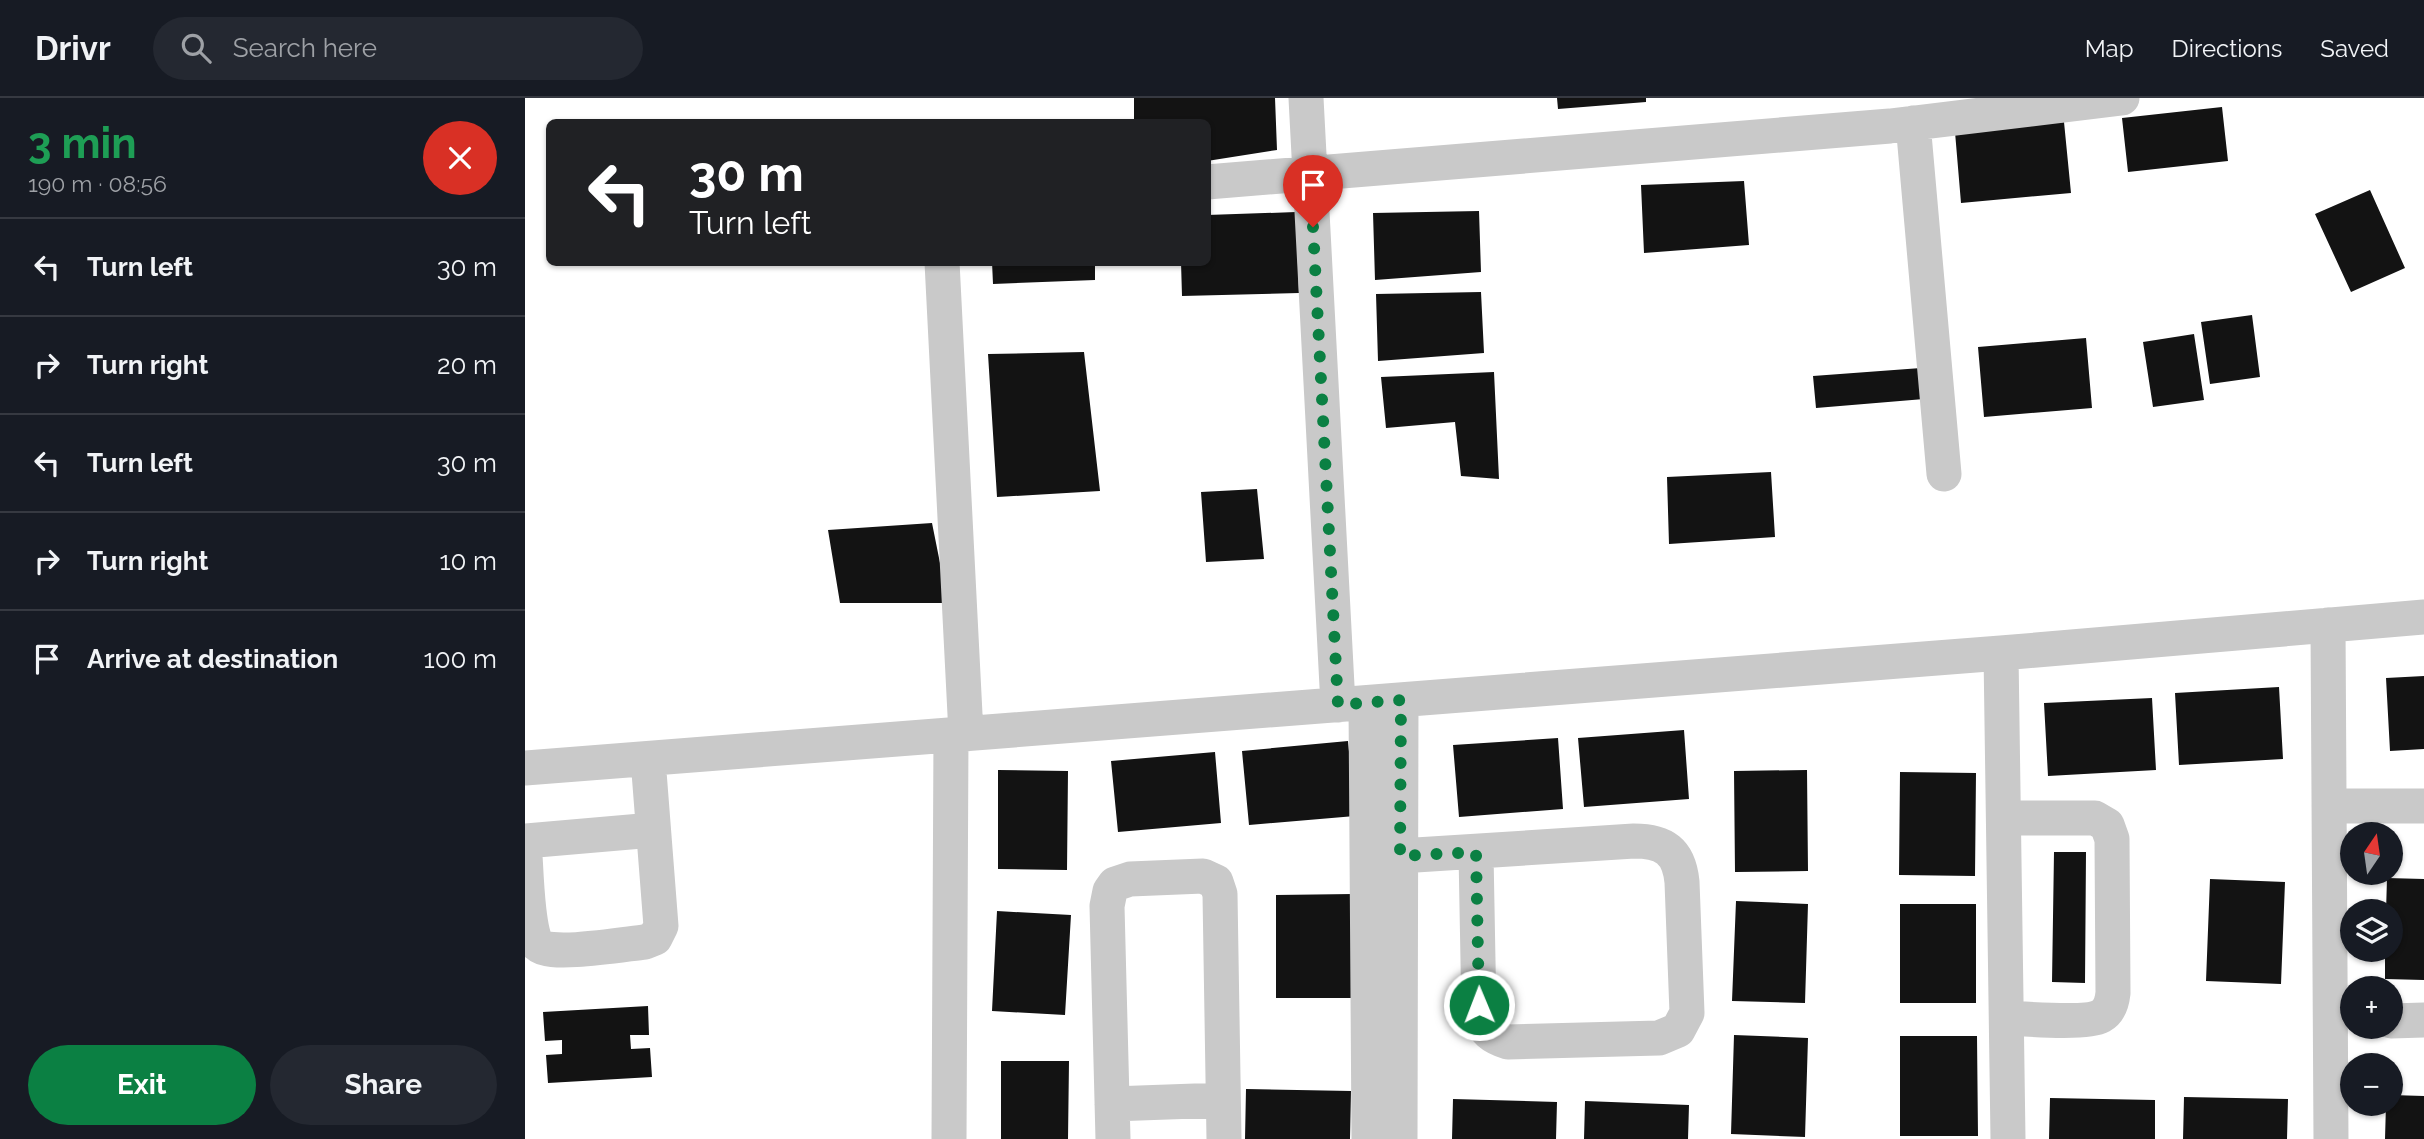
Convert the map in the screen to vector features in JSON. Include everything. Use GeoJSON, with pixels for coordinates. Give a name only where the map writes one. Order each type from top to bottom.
{"type":"FeatureCollection","features":[{"type":"Feature","properties":{"kind":"street"},"geometry":{"type":"LineString","coordinates":[[1306,98],[1352,704],[1369,1139]]}},
{"type":"Feature","properties":{"kind":"street"},"geometry":{"type":"LineString","coordinates":[[1211,182],[1897,116],[2122,98]]}},
{"type":"Feature","properties":{"kind":"street"},"geometry":{"type":"LineString","coordinates":[[1897,116],[1944,474]]}},
{"type":"Feature","properties":{"kind":"street"},"geometry":{"type":"LineString","coordinates":[[942,266],[958,735],[949,1139]]}},
{"type":"Feature","properties":{"kind":"street"},"geometry":{"type":"LineString","coordinates":[[525,768],[2001,653],[2424,617]]}},
{"type":"Feature","properties":{"kind":"street"},"geometry":{"type":"LineString","coordinates":[[2328,625],[2329,806],[2340,1004]]}},
{"type":"Feature","properties":{"kind":"street"},"geometry":{"type":"LineString","coordinates":[[2001,653],[2008,1139]]}},
{"type":"Feature","properties":{"kind":"street"},"geometry":{"type":"LineString","coordinates":[[1400,1139],[1401,700]]}},
{"type":"Feature","properties":{"kind":"street"},"geometry":{"type":"LineString","coordinates":[[525,855],[532,932],[538,945],[559,951],[650,942],[660,933],[661,926],[648,759]]}},
{"type":"Feature","properties":{"kind":"street"},"geometry":{"type":"LineString","coordinates":[[2329,806],[2424,806]]}},
{"type":"Feature","properties":{"kind":"street"},"geometry":{"type":"LineString","coordinates":[[2004,818],[2095,818],[2107,825],[2112,839],[2113,993],[2109,1008],[2104,1014],[2091,1019],[2007,1018]]}},
{"type":"Feature","properties":{"kind":"street"},"geometry":{"type":"LineString","coordinates":[[525,841],[653,830]]}},
{"type":"Feature","properties":{"kind":"street"},"geometry":{"type":"LineString","coordinates":[[1400,856],[1634,841],[1662,845],[1674,854],[1681,867],[1687,1003],[1684,1022],[1678,1030],[1660,1038],[1508,1042],[1489,1033],[1479,1015],[1476,852]]}},
{"type":"Feature","properties":{"kind":"street"},"geometry":{"type":"LineString","coordinates":[[1113,1139],[1107,906],[1110,891],[1122,880],[1196,876],[1210,878],[1219,888],[1224,1139]]}},
{"type":"Feature","properties":{"kind":"street"},"geometry":{"type":"LineString","coordinates":[[2403,1021],[2424,1020]]}},
{"type":"Feature","properties":{"kind":"street"},"geometry":{"type":"LineString","coordinates":[[2331,1139],[2340,1034]]}},
{"type":"Feature","properties":{"kind":"street"},"geometry":{"type":"LineString","coordinates":[[1112,1104],[1223,1100]]}},
{"type":"Feature","properties":{"kind":"building"},"geometry":{"type":"Polygon","coordinates":[[[1134,98],[1275,98],[1277,150],[1211,160],[1211,119],[1134,119],[1134,98]]]}},
{"type":"Feature","properties":{"kind":"building"},"geometry":{"type":"Polygon","coordinates":[[[1557,98],[1646,98],[1646,102],[1558,109],[1557,98]]]}},
{"type":"Feature","properties":{"kind":"building"},"geometry":{"type":"Polygon","coordinates":[[[2222,107],[2228,161],[2128,172],[2122,118],[2222,107]]]}},
{"type":"Feature","properties":{"kind":"building"},"geometry":{"type":"Polygon","coordinates":[[[2064,122],[2071,193],[1961,203],[1955,132],[2064,122]]]}},
{"type":"Feature","properties":{"kind":"building"},"geometry":{"type":"Polygon","coordinates":[[[1744,181],[1749,245],[1644,253],[1641,185],[1744,181]]]}},
{"type":"Feature","properties":{"kind":"building"},"geometry":{"type":"Polygon","coordinates":[[[2370,190],[2405,268],[2351,292],[2315,214],[2370,190]]]}},
{"type":"Feature","properties":{"kind":"building"},"geometry":{"type":"Polygon","coordinates":[[[1479,211],[1481,272],[1375,280],[1373,213],[1479,211]]]}},
{"type":"Feature","properties":{"kind":"building"},"geometry":{"type":"Polygon","coordinates":[[[1296,212],[1299,293],[1182,296],[1181,266],[1211,266],[1211,215],[1296,212]]]}},
{"type":"Feature","properties":{"kind":"building"},"geometry":{"type":"Polygon","coordinates":[[[992,266],[1095,266],[1095,280],[993,284],[992,266]]]}},
{"type":"Feature","properties":{"kind":"building"},"geometry":{"type":"Polygon","coordinates":[[[1481,292],[1484,353],[1378,361],[1376,294],[1481,292]]]}},
{"type":"Feature","properties":{"kind":"building"},"geometry":{"type":"Polygon","coordinates":[[[2252,315],[2260,377],[2210,384],[2201,322],[2252,315]]]}},
{"type":"Feature","properties":{"kind":"building"},"geometry":{"type":"Polygon","coordinates":[[[2194,334],[2204,400],[2153,407],[2143,342],[2194,334]]]}},
{"type":"Feature","properties":{"kind":"building"},"geometry":{"type":"Polygon","coordinates":[[[2086,338],[2092,408],[1984,417],[1978,347],[2086,338]]]}},
{"type":"Feature","properties":{"kind":"building"},"geometry":{"type":"Polygon","coordinates":[[[1084,352],[1100,491],[997,497],[988,354],[1084,352]]]}},
{"type":"Feature","properties":{"kind":"building"},"geometry":{"type":"Polygon","coordinates":[[[1921,368],[1924,399],[1816,408],[1813,376],[1921,368]]]}},
{"type":"Feature","properties":{"kind":"building"},"geometry":{"type":"Polygon","coordinates":[[[1494,372],[1499,479],[1461,476],[1455,422],[1386,428],[1381,377],[1494,372]]]}},
{"type":"Feature","properties":{"kind":"building"},"geometry":{"type":"Polygon","coordinates":[[[1771,472],[1775,537],[1669,544],[1667,477],[1771,472]]]}},
{"type":"Feature","properties":{"kind":"building"},"geometry":{"type":"Polygon","coordinates":[[[1257,489],[1264,559],[1206,562],[1201,492],[1257,489]]]}},
{"type":"Feature","properties":{"kind":"building"},"geometry":{"type":"Polygon","coordinates":[[[932,523],[948,603],[840,603],[828,530],[932,523]]]}},
{"type":"Feature","properties":{"kind":"building"},"geometry":{"type":"Polygon","coordinates":[[[2424,676],[2424,749],[2390,751],[2386,678],[2424,676]]]}},
{"type":"Feature","properties":{"kind":"building"},"geometry":{"type":"Polygon","coordinates":[[[2279,687],[2283,759],[2179,765],[2175,693],[2279,687]]]}},
{"type":"Feature","properties":{"kind":"building"},"geometry":{"type":"Polygon","coordinates":[[[2152,698],[2156,770],[2048,776],[2044,703],[2152,698]]]}},
{"type":"Feature","properties":{"kind":"building"},"geometry":{"type":"Polygon","coordinates":[[[1684,730],[1689,799],[1584,807],[1578,738],[1684,730]]]}},
{"type":"Feature","properties":{"kind":"building"},"geometry":{"type":"Polygon","coordinates":[[[1558,738],[1563,809],[1459,817],[1453,745],[1558,738]]]}},
{"type":"Feature","properties":{"kind":"building"},"geometry":{"type":"Polygon","coordinates":[[[1348,741],[1355,816],[1249,825],[1242,751],[1348,741]]]}},
{"type":"Feature","properties":{"kind":"building"},"geometry":{"type":"Polygon","coordinates":[[[1215,752],[1221,823],[1118,832],[1111,761],[1215,752]]]}},
{"type":"Feature","properties":{"kind":"building"},"geometry":{"type":"Polygon","coordinates":[[[998,770],[1068,771],[1067,870],[998,869],[998,770]]]}},
{"type":"Feature","properties":{"kind":"building"},"geometry":{"type":"Polygon","coordinates":[[[1807,770],[1808,871],[1735,872],[1734,771],[1807,770]]]}},
{"type":"Feature","properties":{"kind":"building"},"geometry":{"type":"Polygon","coordinates":[[[1900,772],[1976,773],[1975,876],[1899,875],[1900,772]]]}},
{"type":"Feature","properties":{"kind":"building"},"geometry":{"type":"Polygon","coordinates":[[[2054,852],[2086,852],[2085,983],[2052,982],[2054,852]]]}},
{"type":"Feature","properties":{"kind":"building"},"geometry":{"type":"Polygon","coordinates":[[[2403,878],[2424,879],[2424,980],[2385,976],[2385,962],[2403,962],[2403,899],[2386,899],[2387,886],[2403,886],[2403,878]]]}},
{"type":"Feature","properties":{"kind":"building"},"geometry":{"type":"Polygon","coordinates":[[[2210,879],[2285,882],[2281,984],[2206,981],[2210,879]]]}},
{"type":"Feature","properties":{"kind":"building"},"geometry":{"type":"Polygon","coordinates":[[[1353,894],[1353,998],[1276,998],[1276,895],[1353,894]]]}},
{"type":"Feature","properties":{"kind":"building"},"geometry":{"type":"Polygon","coordinates":[[[1736,901],[1808,904],[1805,1003],[1732,1001],[1736,901]]]}},
{"type":"Feature","properties":{"kind":"building"},"geometry":{"type":"Polygon","coordinates":[[[1900,904],[1976,904],[1976,1003],[1900,1003],[1900,904]]]}},
{"type":"Feature","properties":{"kind":"building"},"geometry":{"type":"Polygon","coordinates":[[[997,911],[1071,915],[1065,1015],[992,1011],[997,911]]]}},
{"type":"Feature","properties":{"kind":"building"},"geometry":{"type":"Polygon","coordinates":[[[648,1006],[649,1035],[630,1035],[631,1049],[650,1048],[652,1077],[548,1083],[546,1055],[562,1054],[562,1040],[545,1041],[543,1012],[648,1006]]]}},
{"type":"Feature","properties":{"kind":"building"},"geometry":{"type":"Polygon","coordinates":[[[1734,1035],[1808,1038],[1805,1137],[1731,1134],[1734,1035]]]}},
{"type":"Feature","properties":{"kind":"building"},"geometry":{"type":"Polygon","coordinates":[[[1900,1036],[1977,1036],[1978,1136],[1900,1136],[1900,1036]]]}},
{"type":"Feature","properties":{"kind":"building"},"geometry":{"type":"Polygon","coordinates":[[[1001,1061],[1069,1061],[1068,1139],[1001,1139],[1001,1061]]]}},
{"type":"Feature","properties":{"kind":"building"},"geometry":{"type":"Polygon","coordinates":[[[1246,1089],[1351,1091],[1350,1139],[1245,1139],[1246,1089]]]}},
{"type":"Feature","properties":{"kind":"building"},"geometry":{"type":"Polygon","coordinates":[[[2403,1095],[2424,1096],[2424,1139],[2385,1139],[2386,1116],[2403,1116],[2403,1095]]]}},
{"type":"Feature","properties":{"kind":"building"},"geometry":{"type":"Polygon","coordinates":[[[2184,1097],[2288,1099],[2287,1139],[2183,1139],[2184,1097]]]}},
{"type":"Feature","properties":{"kind":"building"},"geometry":{"type":"Polygon","coordinates":[[[2050,1098],[2155,1100],[2155,1139],[2049,1139],[2050,1098]]]}},
{"type":"Feature","properties":{"kind":"building"},"geometry":{"type":"Polygon","coordinates":[[[1453,1099],[1557,1102],[1556,1139],[1452,1139],[1453,1099]]]}},
{"type":"Feature","properties":{"kind":"building"},"geometry":{"type":"Polygon","coordinates":[[[1585,1101],[1689,1105],[1688,1139],[1584,1139],[1585,1101]]]}},
{"type":"Feature","properties":{"kind":"route"},"geometry":{"type":"LineString","coordinates":[[1313,227],[1338,705],[1401,700],[1400,856],[1476,852],[1479,1005]]}}]}
